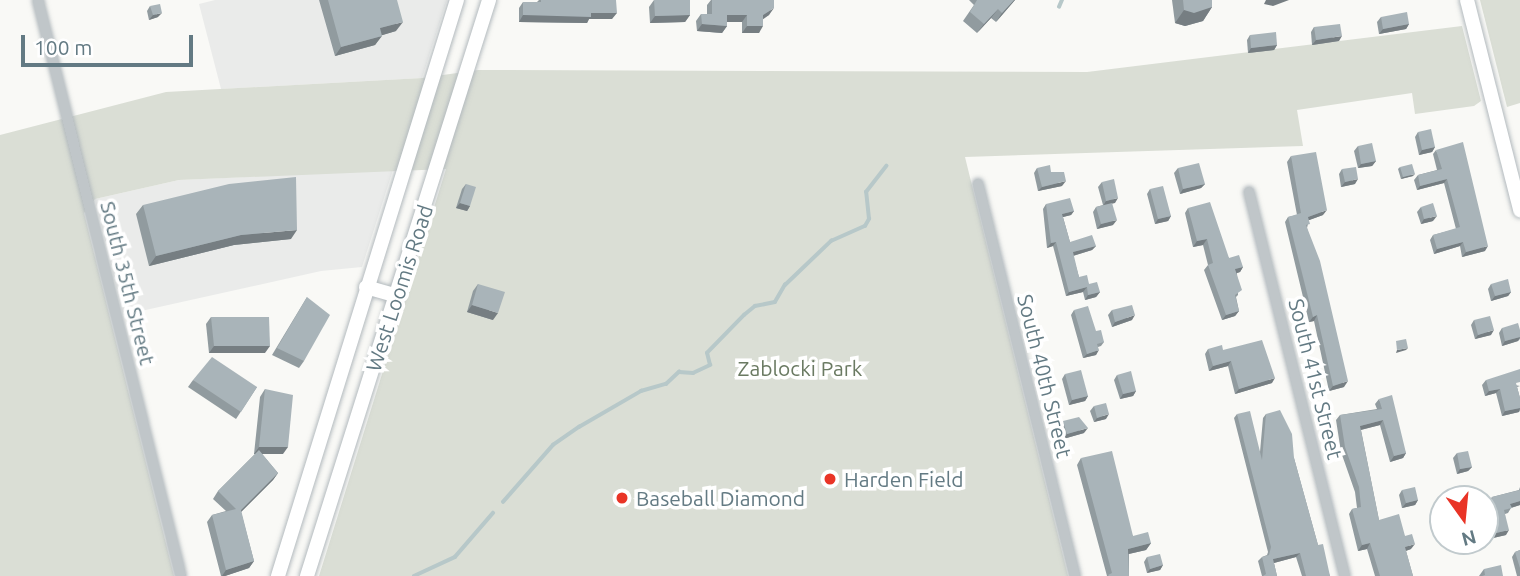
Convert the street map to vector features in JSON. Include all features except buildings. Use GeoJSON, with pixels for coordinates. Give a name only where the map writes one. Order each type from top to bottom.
{"type":"FeatureCollection","features":[{"type":"Feature","properties":{"kind":"main road","name":"West Loomis Road"},"geometry":{"type":"LineString","coordinates":[[278,576],[457,0]]}},
{"type":"Feature","properties":{"kind":"main road","name":"West Loomis Road"},"geometry":{"type":"LineString","coordinates":[[307,576],[489,0]]}},
{"type":"Feature","properties":{"kind":"main road"},"geometry":{"type":"LineString","coordinates":[[1467,0],[1520,210]]}},
{"type":"Feature","properties":{"kind":"main road"},"geometry":{"type":"LineString","coordinates":[[366,287],[397,296]]}},
{"type":"Feature","properties":{"kind":"street","name":"South 35th Street"},"geometry":{"type":"LineString","coordinates":[[38,0],[181,576]]}},
{"type":"Feature","properties":{"kind":"street","name":"South 40th Street"},"geometry":{"type":"LineString","coordinates":[[978,184],[1075,576]]}},
{"type":"Feature","properties":{"kind":"street","name":"South 41st Street"},"geometry":{"type":"LineString","coordinates":[[1249,192],[1345,576]]}},
{"type":"Feature","properties":{"kind":"shaded area"},"geometry":{"type":"Polygon","coordinates":[[[215,0],[447,0],[422,78],[221,89],[199,4],[215,0]]]}},
{"type":"Feature","properties":{"kind":"shaded area"},"geometry":{"type":"Polygon","coordinates":[[[393,170],[362,267],[321,271],[123,315],[95,199],[179,180],[393,170]]]}},
{"type":"Feature","properties":{"kind":"green space"},"geometry":{"type":"Polygon","coordinates":[[[1480,0],[1520,0],[1520,103],[1507,107],[1480,0]]]}},
{"type":"Feature","properties":{"kind":"green space","name":"Zablocki Park"},"geometry":{"type":"Polygon","coordinates":[[[1462,26],[1481,101],[1474,106],[1415,114],[1412,93],[1297,110],[1303,146],[965,157],[1068,576],[319,576],[446,169],[179,180],[95,199],[84,213],[174,576],[0,576],[0,135],[166,92],[422,78],[478,70],[1087,72],[1462,26]]]}},
{"type":"Feature","properties":{"kind":"waterway"},"geometry":{"type":"LineString","coordinates":[[1059,7],[1062,0]]}},
{"type":"Feature","properties":{"kind":"waterway"},"geometry":{"type":"LineString","coordinates":[[503,502],[553,445],[579,427],[641,391],[666,384],[679,372],[693,373],[710,365],[707,353],[744,315],[755,306],[775,302],[785,285],[831,241],[865,226],[869,219],[866,192],[886,166]]}},
{"type":"Feature","properties":{"kind":"waterway"},"geometry":{"type":"LineString","coordinates":[[414,576],[455,557],[493,513]]}},
{"type":"Feature","properties":{"kind":"place","name":"Harden Field"},"geometry":{"type":"Point","coordinates":[830,479]}},
{"type":"Feature","properties":{"kind":"place","name":"Baseball Diamond"},"geometry":{"type":"Point","coordinates":[622,498]}}]}
